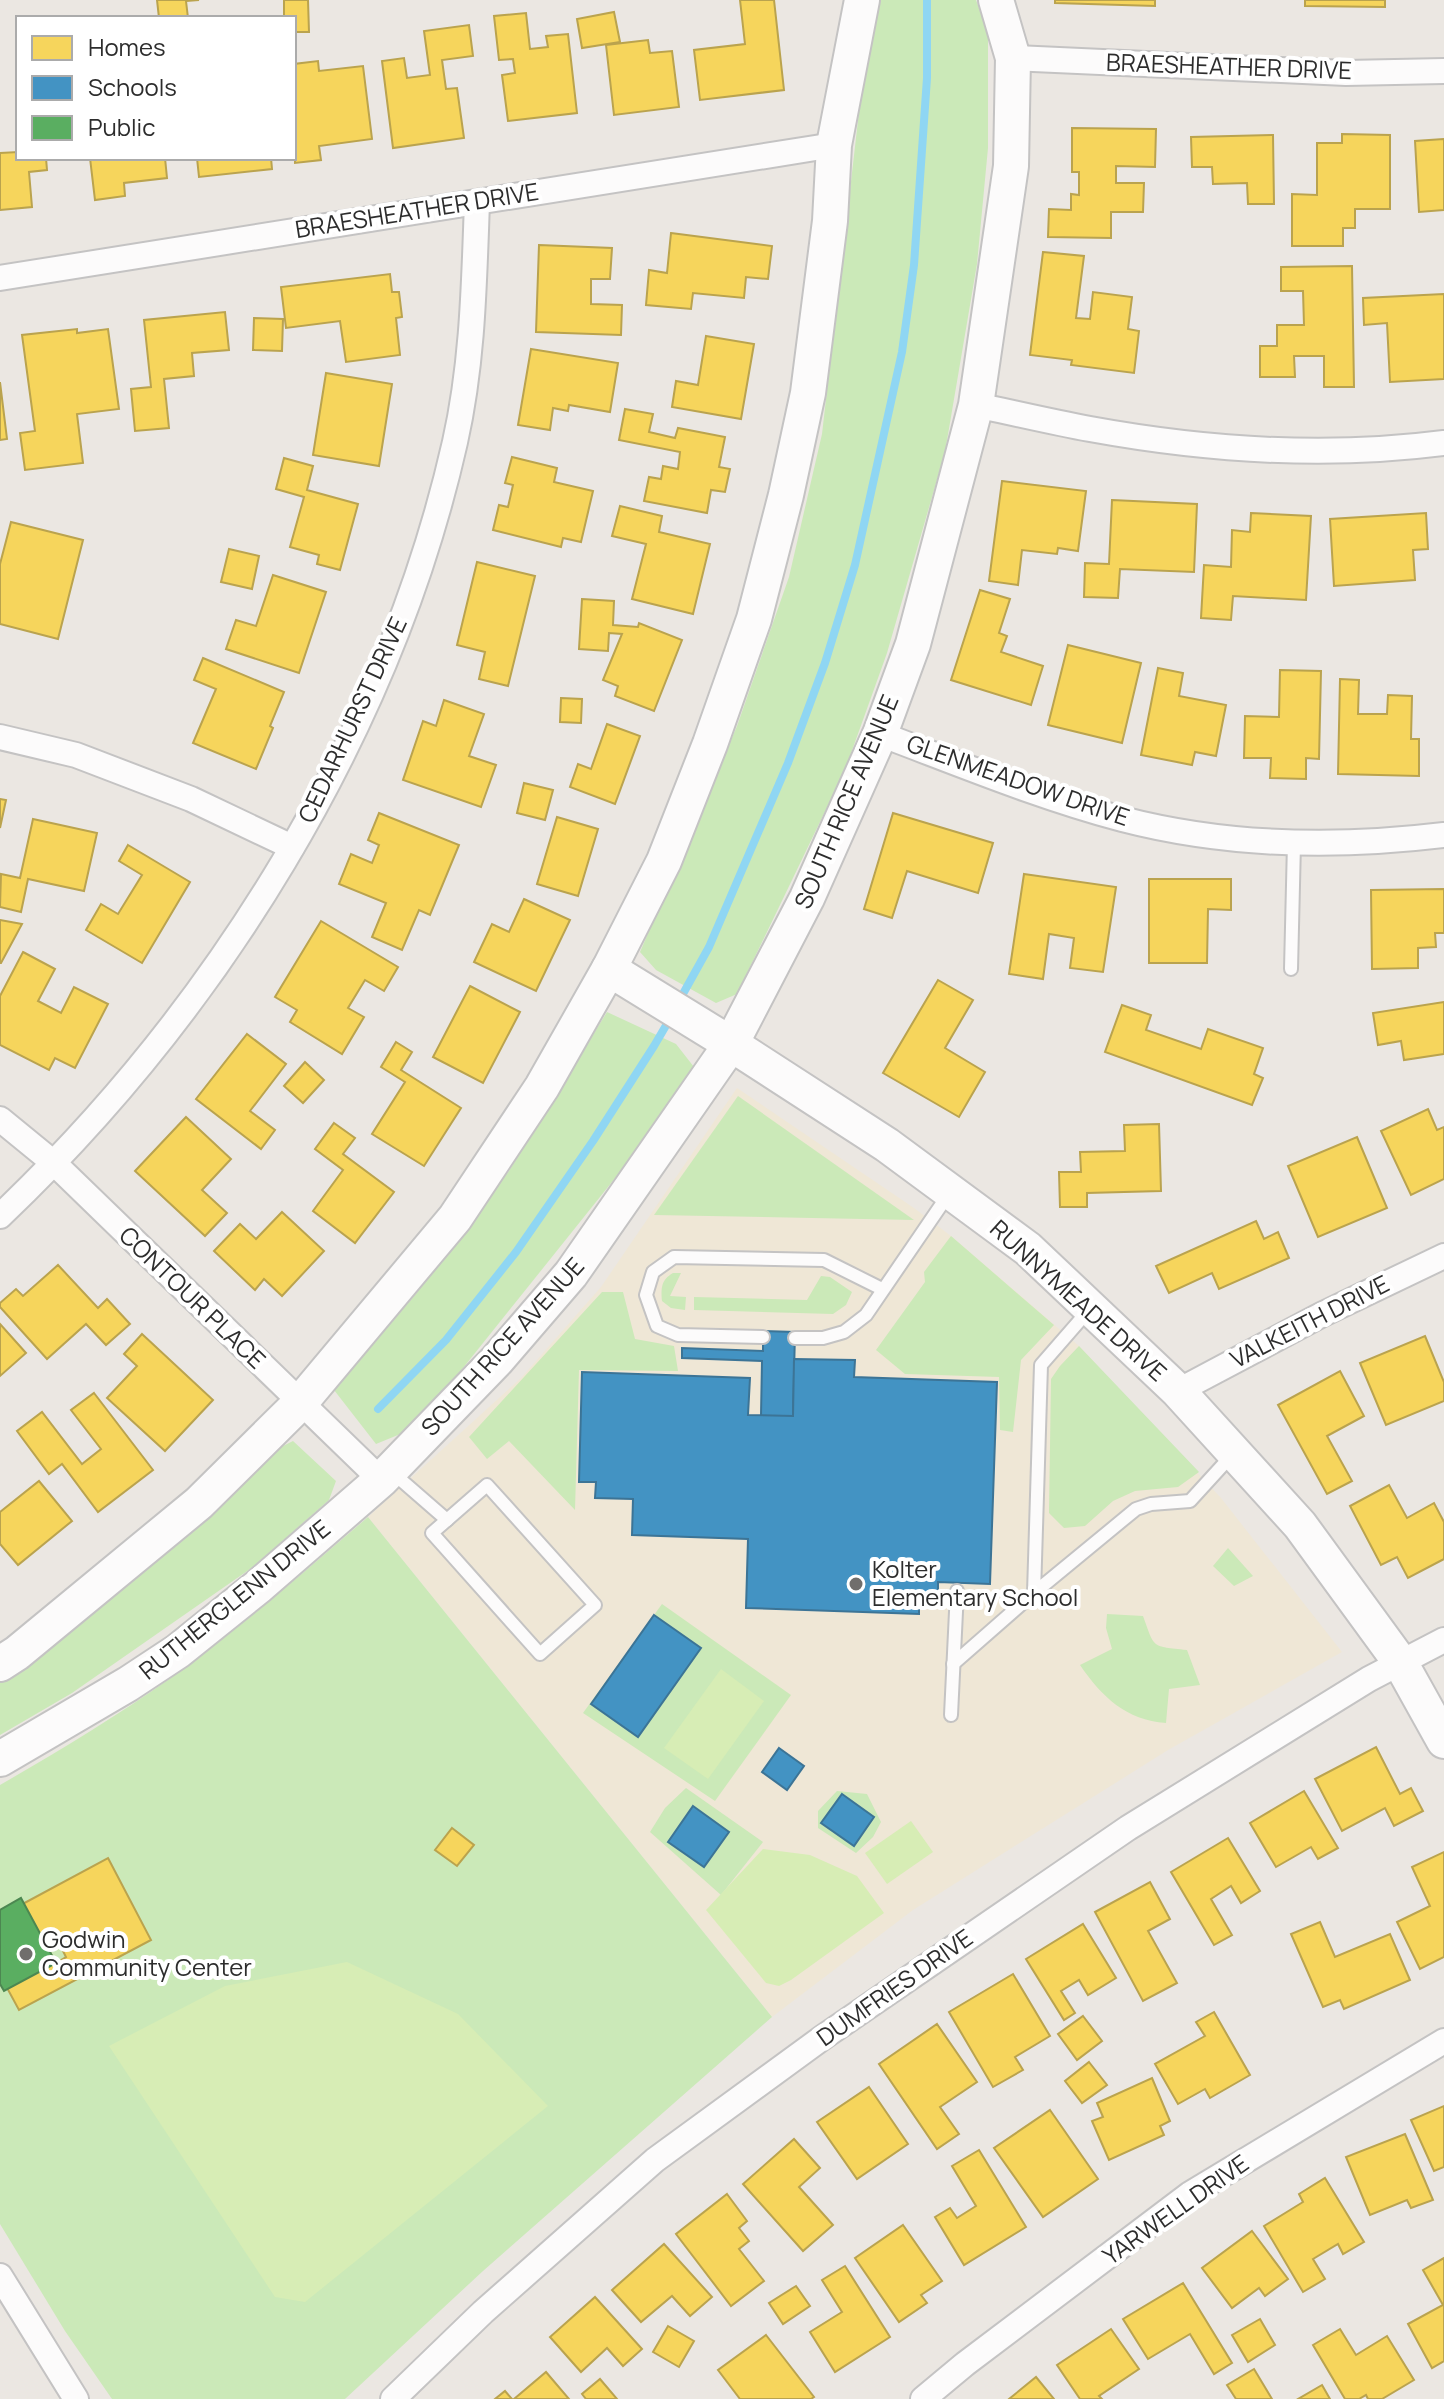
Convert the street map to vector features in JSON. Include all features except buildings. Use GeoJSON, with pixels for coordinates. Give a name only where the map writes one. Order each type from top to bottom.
{"type":"FeatureCollection","features":[{"type":"Feature","properties":{"kind":"street"},"geometry":{"type":"LineString","coordinates":[[0,1664],[199,1503],[300,1403],[455,1218],[542,1087],[609,969],[664,861],[754,619],[808,393],[830,221],[834,145],[862,0]]}},
{"type":"Feature","properties":{"kind":"street","name":"SOUTH RICE AVENUE"},"geometry":{"type":"LineString","coordinates":[[381,1480],[497,1360],[571,1274],[731,1044],[807,898],[880,734],[913,644],[976,405],[1011,166],[1013,58],[996,0]]}},
{"type":"Feature","properties":{"kind":"street","name":"BRAESHEATHER DRIVE"},"geometry":{"type":"LineString","coordinates":[[1013,58],[1346,73],[1444,71]]}},
{"type":"Feature","properties":{"kind":"street","name":"BRAESHEATHER DRIVE"},"geometry":{"type":"LineString","coordinates":[[0,278],[834,145]]}},
{"type":"Feature","properties":{"kind":"street","name":"CEDARHURST DRIVE"},"geometry":{"type":"LineString","coordinates":[[0,1216],[55,1164],[105,1110],[207,981],[292,847],[348,742],[395,638],[429,543],[455,440],[472,340],[477,202]]}},
{"type":"Feature","properties":{"kind":"street"},"geometry":{"type":"LineString","coordinates":[[976,405],[1092,429],[1187,443],[1263,449],[1344,450],[1408,448],[1444,443]]}},
{"type":"Feature","properties":{"kind":"street","name":"GLENMEADOW DRIVE"},"geometry":{"type":"LineString","coordinates":[[880,734],[1066,803],[1189,832],[1294,843],[1363,842],[1444,835]]}},
{"type":"Feature","properties":{"kind":"street"},"geometry":{"type":"LineString","coordinates":[[0,737],[90,760],[191,799],[292,847]]}},
{"type":"Feature","properties":{"kind":"street","name":"RUNNYMEADE DRIVE"},"geometry":{"type":"LineString","coordinates":[[609,969],[887,1145],[1028,1249],[1178,1391],[1300,1525],[1400,1662],[1444,1741]]}},
{"type":"Feature","properties":{"kind":"street","name":"CONTOUR PLACE"},"geometry":{"type":"LineString","coordinates":[[0,1119],[55,1164],[381,1480]]}},
{"type":"Feature","properties":{"kind":"street","name":"VALKEITH DRIVE"},"geometry":{"type":"LineString","coordinates":[[1178,1391],[1321,1315],[1444,1256]]}},
{"type":"Feature","properties":{"kind":"street","name":"RUTHERGLENN DRIVE"},"geometry":{"type":"LineString","coordinates":[[0,1759],[178,1651],[259,1586],[381,1480]]}},
{"type":"Feature","properties":{"kind":"street","name":"DUMFRIES DRIVE"},"geometry":{"type":"LineString","coordinates":[[393,2399],[483,2312],[655,2160],[822,2038],[1128,1828],[1400,1662],[1444,1640]]}},
{"type":"Feature","properties":{"kind":"street","name":"YARWELL DRIVE"},"geometry":{"type":"LineString","coordinates":[[923,2399],[1190,2194],[1444,2041]]}},
{"type":"Feature","properties":{"kind":"street"},"geometry":{"type":"LineString","coordinates":[[0,2276],[76,2399]]}},
{"type":"Feature","properties":{"kind":"lane"},"geometry":{"type":"LineString","coordinates":[[1291,969],[1294,843]]}},
{"type":"Feature","properties":{"kind":"lane"},"geometry":{"type":"LineString","coordinates":[[795,1338],[823,1338],[844,1332],[866,1315],[950,1192]]}},
{"type":"Feature","properties":{"kind":"lane"},"geometry":{"type":"LineString","coordinates":[[763,1337],[678,1335],[657,1326],[646,1295],[653,1272],[674,1257],[824,1260],[882,1289]]}},
{"type":"Feature","properties":{"kind":"lane"},"geometry":{"type":"LineString","coordinates":[[1034,1593],[1041,1365],[1090,1309]]}},
{"type":"Feature","properties":{"kind":"lane"},"geometry":{"type":"LineString","coordinates":[[953,1664],[1136,1509],[1151,1504],[1190,1501],[1234,1453]]}},
{"type":"Feature","properties":{"kind":"lane"},"geometry":{"type":"LineString","coordinates":[[381,1480],[401,1480],[447,1520]]}},
{"type":"Feature","properties":{"kind":"lane"},"geometry":{"type":"LineString","coordinates":[[487,1485],[595,1605],[540,1654],[432,1533],[447,1520],[487,1485]]}},
{"type":"Feature","properties":{"kind":"lane"},"geometry":{"type":"LineString","coordinates":[[951,1715],[957,1591]]}},
{"type":"Feature","properties":{"kind":"shaded area","name":"Kolter Elementary School"},"geometry":{"type":"Polygon","coordinates":[[[737,1088],[914,1208],[1079,1346],[1221,1498],[1342,1652],[1168,1750],[913,1910],[772,2017],[368,1517],[521,1378],[601,1287],[737,1088]]]}},
{"type":"Feature","properties":{"kind":"green space"},"geometry":{"type":"Polygon","coordinates":[[[881,0],[976,0],[988,32],[988,148],[977,264],[945,452],[887,653],[845,770],[737,994],[716,1003],[656,970],[640,952],[737,726],[789,577],[822,434],[863,77],[881,0]]]}},
{"type":"Feature","properties":{"kind":"green space"},"geometry":{"type":"Polygon","coordinates":[[[607,1012],[676,1044],[694,1067],[656,1127],[415,1428],[376,1444],[334,1390],[415,1295],[509,1171],[607,1012]]]}},
{"type":"Feature","properties":{"kind":"green space"},"geometry":{"type":"Polygon","coordinates":[[[738,1096],[914,1220],[654,1215],[738,1096]]]}},
{"type":"Feature","properties":{"kind":"green space"},"geometry":{"type":"Polygon","coordinates":[[[951,1236],[1054,1325],[1021,1360],[1013,1432],[1000,1430],[999,1377],[905,1374],[876,1350],[925,1282],[924,1272],[951,1236]]]}},
{"type":"Feature","properties":{"kind":"green space"},"geometry":{"type":"Polygon","coordinates":[[[673,1273],[681,1273],[670,1296],[686,1297],[685,1310],[671,1308],[662,1301],[663,1285],[673,1273]]]}},
{"type":"Feature","properties":{"kind":"green space"},"geometry":{"type":"Polygon","coordinates":[[[821,1276],[830,1277],[852,1292],[846,1305],[833,1314],[694,1310],[694,1297],[807,1300],[821,1276]]]}},
{"type":"Feature","properties":{"kind":"green space"},"geometry":{"type":"Polygon","coordinates":[[[602,1292],[623,1292],[635,1339],[674,1346],[678,1371],[579,1370],[575,1510],[509,1441],[487,1459],[469,1437],[602,1292]]]}},
{"type":"Feature","properties":{"kind":"green space"},"geometry":{"type":"Polygon","coordinates":[[[1079,1346],[1199,1472],[1178,1487],[1135,1491],[1113,1501],[1085,1526],[1064,1528],[1049,1513],[1051,1379],[1079,1346]]]}},
{"type":"Feature","properties":{"kind":"green space"},"geometry":{"type":"Polygon","coordinates":[[[293,1441],[336,1481],[329,1500],[253,1567],[72,1693],[0,1735],[0,1678],[105,1604],[281,1447],[293,1441]]]}},
{"type":"Feature","properties":{"kind":"green space"},"geometry":{"type":"Polygon","coordinates":[[[368,1517],[772,2017],[483,2271],[345,2399],[112,2399],[65,2331],[0,2224],[0,1785],[88,1733],[172,1677],[296,1579],[368,1517]]]}},
{"type":"Feature","properties":{"kind":"green space"},"geometry":{"type":"Polygon","coordinates":[[[1228,1548],[1253,1576],[1234,1586],[1213,1566],[1228,1548]]]}},
{"type":"Feature","properties":{"kind":"green space"},"geometry":{"type":"Polygon","coordinates":[[[662,1604],[791,1695],[715,1801],[583,1713],[662,1604]]]}},
{"type":"Feature","properties":{"kind":"green space"},"geometry":{"type":"Polygon","coordinates":[[[1107,1614],[1143,1616],[1156,1644],[1187,1650],[1200,1685],[1169,1689],[1166,1723],[1139,1717],[1116,1705],[1080,1665],[1112,1649],[1106,1628],[1107,1614]]]}},
{"type":"Feature","properties":{"kind":"green space"},"geometry":{"type":"Polygon","coordinates":[[[721,1669],[764,1701],[708,1779],[664,1748],[721,1669]]]}},
{"type":"Feature","properties":{"kind":"green space"},"geometry":{"type":"Polygon","coordinates":[[[686,1788],[763,1842],[721,1895],[650,1832],[665,1808],[686,1788]]]}},
{"type":"Feature","properties":{"kind":"green space"},"geometry":{"type":"Polygon","coordinates":[[[837,1791],[867,1794],[881,1822],[873,1837],[856,1853],[818,1828],[818,1811],[837,1791]]]}},
{"type":"Feature","properties":{"kind":"green space"},"geometry":{"type":"Polygon","coordinates":[[[911,1821],[933,1852],[887,1884],[865,1853],[911,1821]]]}},
{"type":"Feature","properties":{"kind":"green space"},"geometry":{"type":"Polygon","coordinates":[[[763,1849],[810,1855],[857,1876],[884,1913],[779,1986],[766,1983],[706,1910],[763,1849]]]}},
{"type":"Feature","properties":{"kind":"green space"},"geometry":{"type":"Polygon","coordinates":[[[347,1962],[458,2014],[548,2106],[305,2302],[275,2297],[109,2046],[225,1986],[347,1962]]]}},
{"type":"Feature","properties":{"kind":"waterway"},"geometry":{"type":"LineString","coordinates":[[679,1001],[709,947],[788,763],[825,663],[855,565],[902,352],[914,265],[927,78],[927,0]]}},
{"type":"Feature","properties":{"kind":"waterway"},"geometry":{"type":"LineString","coordinates":[[378,1409],[446,1340],[516,1252],[593,1141],[671,1017]]}},
{"type":"Feature","properties":{"kind":"place","name":"Kolter Elementary School"},"geometry":{"type":"Point","coordinates":[856,1584]}},
{"type":"Feature","properties":{"kind":"place","name":"Godwin Community Center"},"geometry":{"type":"Point","coordinates":[26,1954]}}]}
